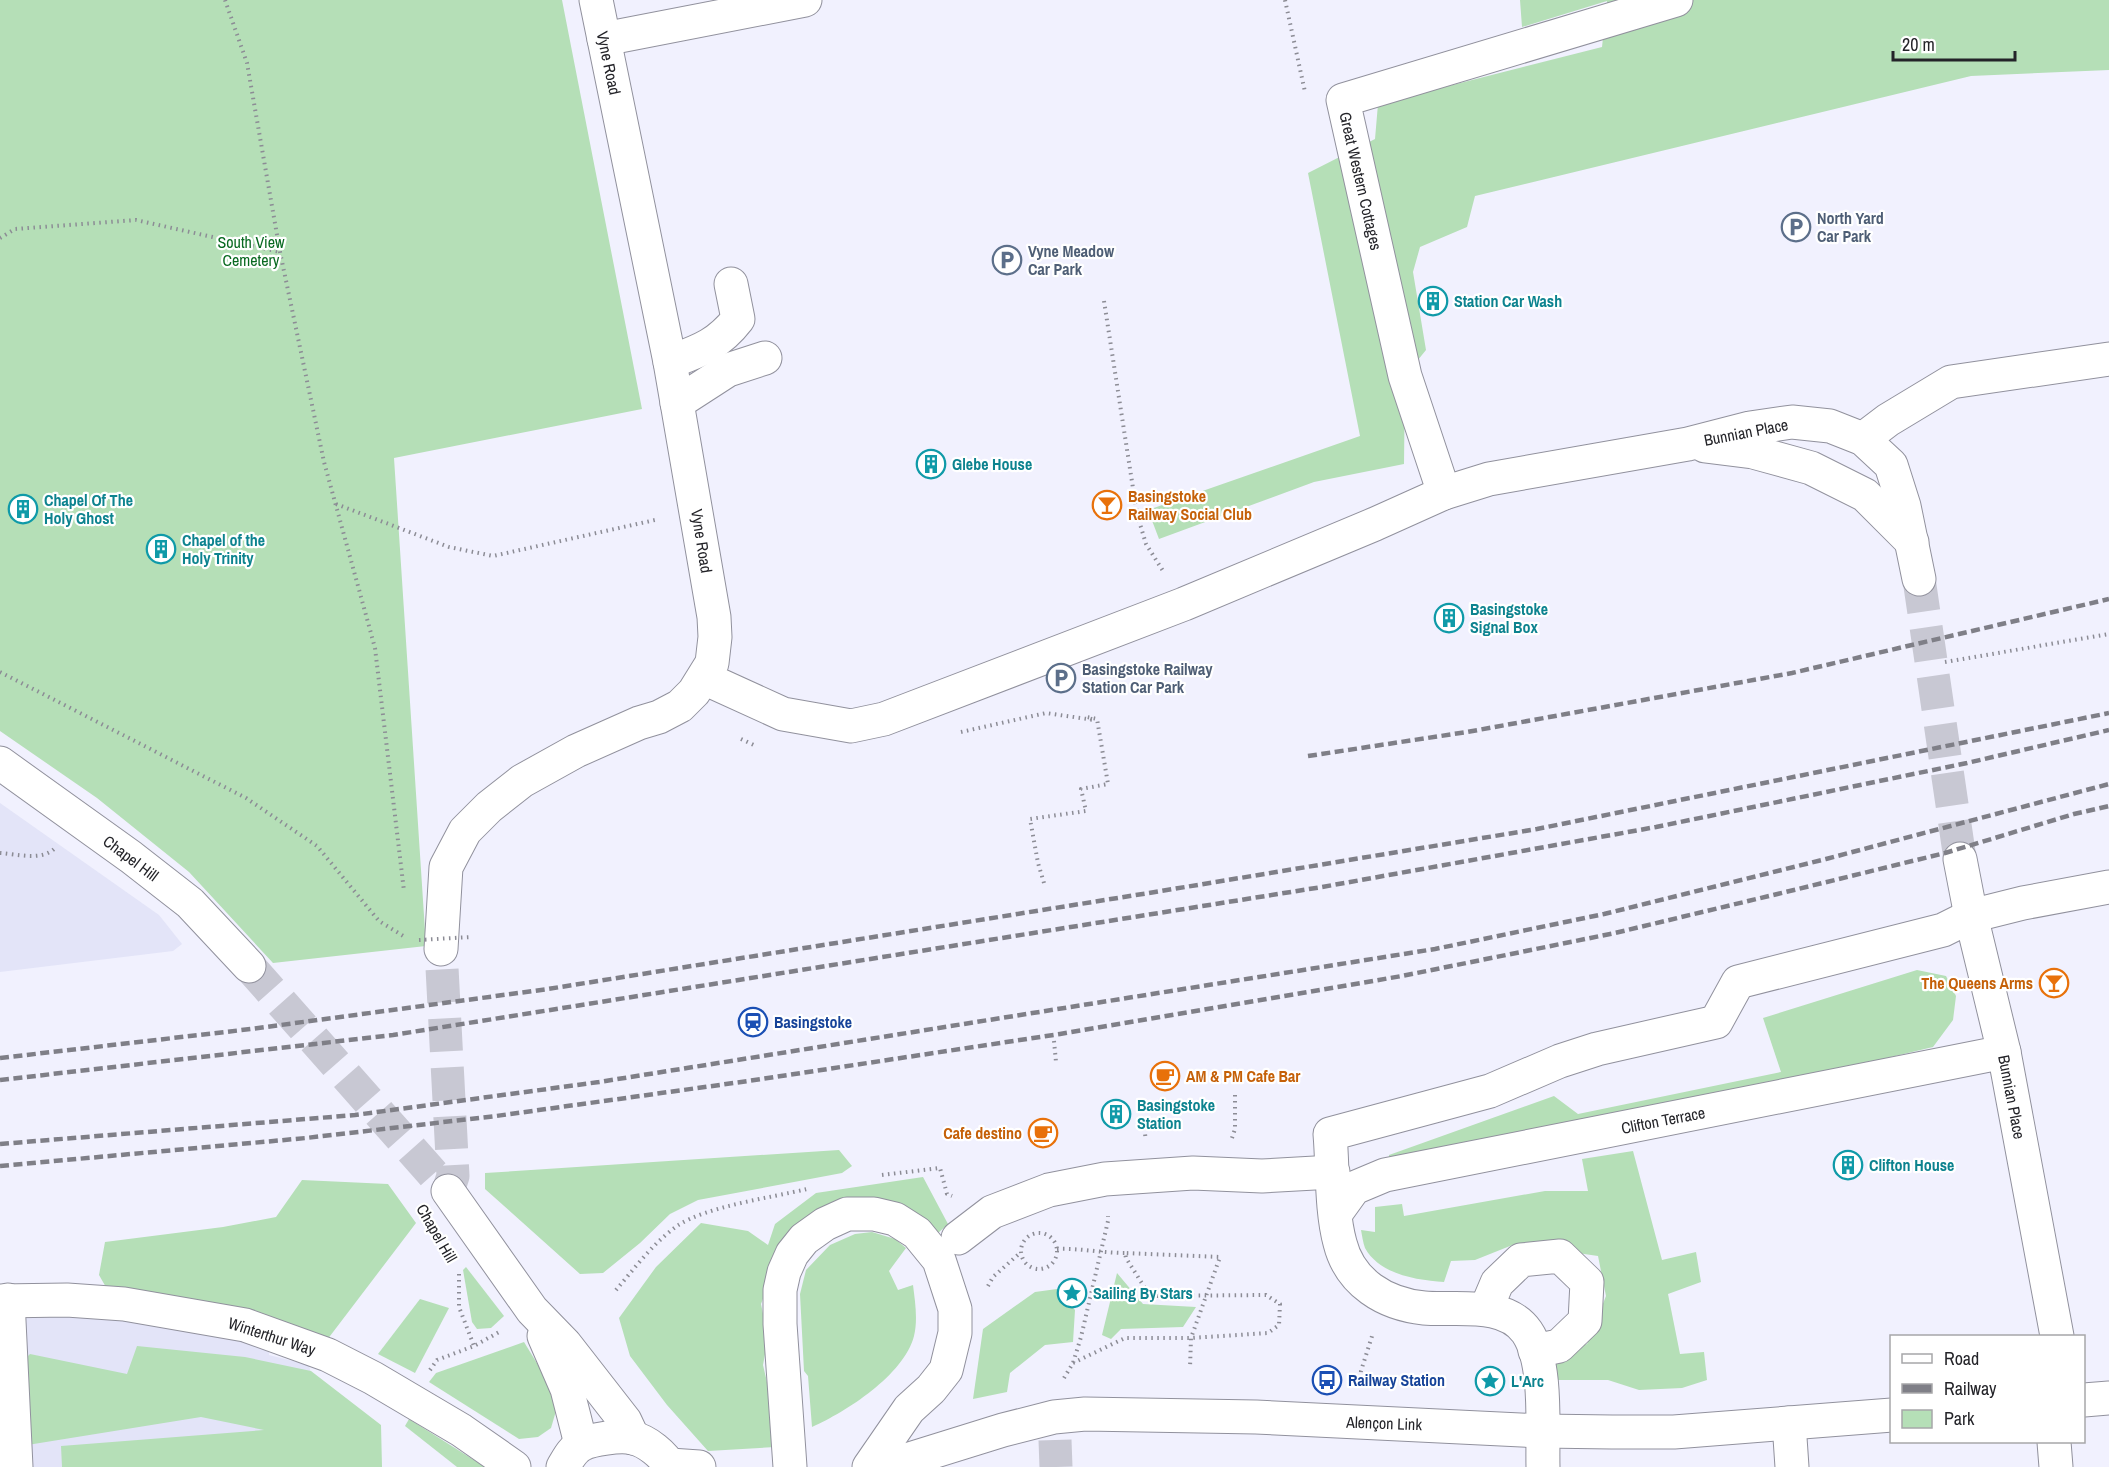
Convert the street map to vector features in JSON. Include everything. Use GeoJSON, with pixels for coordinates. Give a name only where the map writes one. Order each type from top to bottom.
{"type":"FeatureCollection","features":[{"type":"Feature","properties":{"kind":"street","name":"Vyne Road"},"geometry":{"type":"LineString","coordinates":[[444,942],[446,867],[465,831],[489,807],[522,782],[576,751],[680,706],[704,678],[712,663],[715,650],[714,617],[670,362],[596,0]]}},
{"type":"Feature","properties":{"kind":"street"},"geometry":{"type":"LineString","coordinates":[[604,39],[805,0]]}},
{"type":"Feature","properties":{"kind":"street","name":"Great Western Cottages"},"geometry":{"type":"LineString","coordinates":[[1430,499],[1343,100],[1676,0]]}},
{"type":"Feature","properties":{"kind":"street"},"geometry":{"type":"LineString","coordinates":[[670,362],[709,347],[727,333],[738,319],[731,284]]}},
{"type":"Feature","properties":{"kind":"street"},"geometry":{"type":"LineString","coordinates":[[677,403],[728,370],[765,358]]}},
{"type":"Feature","properties":{"kind":"street"},"geometry":{"type":"LineString","coordinates":[[1863,439],[1888,420],[1951,382],[2109,358]]}},
{"type":"Feature","properties":{"kind":"street","name":"Bunnian Place"},"geometry":{"type":"LineString","coordinates":[[704,678],[783,714],[851,726],[884,719],[1184,604],[1430,499],[1489,479],[1688,444],[1750,428],[1792,422],[1830,426],[1863,439],[1891,465],[1904,506],[1920,579]]}},
{"type":"Feature","properties":{"kind":"street","name":"Bunnian Place"},"geometry":{"type":"LineString","coordinates":[[1688,444],[1753,452],[1811,468],[1865,495],[1912,542]]}},
{"type":"Feature","properties":{"kind":"street","name":"Chapel Hill"},"geometry":{"type":"LineString","coordinates":[[0,764],[131,857],[190,903],[249,966]]}},
{"type":"Feature","properties":{"kind":"street","name":"Bunnian Place"},"geometry":{"type":"LineString","coordinates":[[1960,859],[1971,916],[2004,1052],[2057,1335]]}},
{"type":"Feature","properties":{"kind":"street"},"geometry":{"type":"LineString","coordinates":[[1544,1467],[1542,1377],[1527,1332],[1511,1319],[1486,1308],[1422,1308],[1380,1297],[1355,1277],[1340,1245],[1335,1213],[1330,1134],[1490,1091],[1560,1061],[1597,1049],[1716,1022],[1738,982],[1943,930],[1971,916],[2023,903],[2109,887]]}},
{"type":"Feature","properties":{"kind":"street","name":"Clifton Terrace"},"geometry":{"type":"LineString","coordinates":[[1335,1213],[1354,1188],[1385,1175],[2004,1052]]}},
{"type":"Feature","properties":{"kind":"street"},"geometry":{"type":"LineString","coordinates":[[958,1238],[992,1212],[1049,1190],[1105,1179],[1193,1173],[1262,1176],[1333,1172]]}},
{"type":"Feature","properties":{"kind":"street","name":"Chapel Hill"},"geometry":{"type":"LineString","coordinates":[[448,1191],[532,1310],[565,1344],[626,1421],[633,1438]]}},
{"type":"Feature","properties":{"kind":"street"},"geometry":{"type":"LineString","coordinates":[[790,1467],[780,1324],[780,1290],[784,1272],[792,1254],[804,1239],[825,1224],[848,1214],[874,1214],[895,1219],[917,1233],[939,1260],[955,1308],[955,1333],[946,1370],[932,1389],[909,1409],[869,1467]]}},
{"type":"Feature","properties":{"kind":"street"},"geometry":{"type":"LineString","coordinates":[[1486,1308],[1497,1283],[1521,1260],[1560,1256],[1587,1282],[1586,1321],[1559,1346],[1535,1351]]}},
{"type":"Feature","properties":{"kind":"street","name":"Winterthur Way"},"geometry":{"type":"LineString","coordinates":[[4,1301],[67,1300],[124,1304],[245,1325],[328,1354],[373,1377],[461,1430],[514,1467]]}},
{"type":"Feature","properties":{"kind":"street"},"geometry":{"type":"LineString","coordinates":[[4,1301],[16,1467]]}},
{"type":"Feature","properties":{"kind":"street","name":"Chapel Hill"},"geometry":{"type":"LineString","coordinates":[[532,1310],[567,1389],[572,1456]]}},
{"type":"Feature","properties":{"kind":"street"},"geometry":{"type":"LineString","coordinates":[[2085,1400],[2109,1398]]}},
{"type":"Feature","properties":{"kind":"street","name":"Alençon Link"},"geometry":{"type":"LineString","coordinates":[[884,1467],[1003,1430],[1054,1418],[1085,1414],[1256,1418],[1542,1431],[1674,1432],[1890,1415]]}},
{"type":"Feature","properties":{"kind":"street"},"geometry":{"type":"LineString","coordinates":[[1789,1423],[1792,1467]]}},
{"type":"Feature","properties":{"kind":"street"},"geometry":{"type":"LineString","coordinates":[[572,1456],[611,1438],[633,1438],[680,1466]]}},
{"type":"Feature","properties":{"kind":"street"},"geometry":{"type":"LineString","coordinates":[[2054,1443],[2056,1467]]}},
{"type":"Feature","properties":{"kind":"path"},"geometry":{"type":"LineString","coordinates":[[225,0],[247,63],[280,252],[324,462],[375,648],[405,894]]}},
{"type":"Feature","properties":{"kind":"path"},"geometry":{"type":"LineString","coordinates":[[1285,0],[1306,97]]}},
{"type":"Feature","properties":{"kind":"path"},"geometry":{"type":"LineString","coordinates":[[0,238],[15,229],[136,220],[280,252]]}},
{"type":"Feature","properties":{"kind":"path"},"geometry":{"type":"LineString","coordinates":[[1104,301],[1137,514],[1146,544],[1184,604]]}},
{"type":"Feature","properties":{"kind":"path"},"geometry":{"type":"LineString","coordinates":[[336,504],[449,547],[493,555],[655,520],[658,509]]}},
{"type":"Feature","properties":{"kind":"path"},"geometry":{"type":"LineString","coordinates":[[1944,662],[2109,634]]}},
{"type":"Feature","properties":{"kind":"path"},"geometry":{"type":"LineString","coordinates":[[0,672],[246,798],[317,846],[379,921],[410,940],[409,929]]}},
{"type":"Feature","properties":{"kind":"path"},"geometry":{"type":"LineString","coordinates":[[1044,883],[1030,819],[1086,811],[1081,789],[1108,784],[1100,738]]}},
{"type":"Feature","properties":{"kind":"path"},"geometry":{"type":"LineString","coordinates":[[0,853],[36,856],[50,853]]}},
{"type":"Feature","properties":{"kind":"path"},"geometry":{"type":"LineString","coordinates":[[1054,1041],[1056,1062]]}},
{"type":"Feature","properties":{"kind":"path"},"geometry":{"type":"LineString","coordinates":[[1063,1379],[1073,1363],[1081,1337],[1108,1221]]}},
{"type":"Feature","properties":{"kind":"path"},"geometry":{"type":"LineString","coordinates":[[1036,1233],[1052,1238],[1057,1249],[1057,1255],[1050,1265],[1039,1269],[1027,1265],[1021,1252],[1022,1243],[1036,1233]]}},
{"type":"Feature","properties":{"kind":"path"},"geometry":{"type":"LineString","coordinates":[[1057,1249],[1069,1248],[1100,1253],[1221,1257],[1191,1338],[1190,1368]]}},
{"type":"Feature","properties":{"kind":"path"},"geometry":{"type":"LineString","coordinates":[[983,1296],[993,1277],[1021,1252]]}},
{"type":"Feature","properties":{"kind":"path"},"geometry":{"type":"LineString","coordinates":[[1073,1363],[1125,1338],[1191,1338],[1268,1333],[1279,1325],[1280,1304],[1266,1295],[1150,1296],[1125,1253]]}},
{"type":"Feature","properties":{"kind":"path"},"geometry":{"type":"LineString","coordinates":[[616,1290],[647,1254]]}},
{"type":"Feature","properties":{"kind":"path","name":"Chapel Hill"},"geometry":{"type":"LineString","coordinates":[[459,1271],[459,1307],[474,1346]]}},
{"type":"Feature","properties":{"kind":"path"},"geometry":{"type":"LineString","coordinates":[[1358,1422],[1361,1371],[1374,1329],[1380,1297]]}},
{"type":"Feature","properties":{"kind":"path"},"geometry":{"type":"LineString","coordinates":[[424,1380],[437,1360],[474,1346],[505,1328]]}},
{"type":"Feature","properties":{"kind":"shaded area"},"geometry":{"type":"Polygon","coordinates":[[[0,803],[159,915],[182,944],[173,951],[0,972],[0,803]]]}},
{"type":"Feature","properties":{"kind":"shaded area"},"geometry":{"type":"Polygon","coordinates":[[[0,1294],[270,1327],[269,1355],[309,1365],[332,1467],[0,1467],[0,1294]]]}},
{"type":"Feature","properties":{"kind":"green space","name":"South View Cemetery"},"geometry":{"type":"Polygon","coordinates":[[[0,0],[562,0],[642,409],[394,458],[426,946],[273,963],[189,872],[97,798],[0,731],[0,0]]]}},
{"type":"Feature","properties":{"kind":"green space"},"geometry":{"type":"Polygon","coordinates":[[[1520,0],[2109,0],[2109,70],[1971,76],[1475,196],[1467,227],[1420,247],[1413,272],[1426,350],[1405,376],[1404,464],[1314,482],[1159,539],[1148,510],[1360,436],[1308,173],[1375,139],[1378,104],[1602,47],[1607,1],[1522,27],[1520,0]]]}},
{"type":"Feature","properties":{"kind":"green space"},"geometry":{"type":"Polygon","coordinates":[[[1917,970],[1946,976],[1956,996],[1953,1020],[1933,1047],[1807,1077],[1389,1166],[1389,1155],[1554,1096],[1578,1114],[1781,1072],[1763,1018],[1917,970]]]}},
{"type":"Feature","properties":{"kind":"green space"},"geometry":{"type":"Polygon","coordinates":[[[839,1150],[852,1166],[842,1173],[698,1200],[670,1214],[640,1243],[603,1273],[580,1274],[485,1189],[485,1173],[839,1150]]]}},
{"type":"Feature","properties":{"kind":"green space"},"geometry":{"type":"Polygon","coordinates":[[[1633,1151],[1662,1260],[1696,1252],[1701,1282],[1668,1294],[1680,1354],[1704,1352],[1707,1380],[1682,1388],[1639,1390],[1608,1380],[1556,1380],[1549,1354],[1587,1344],[1606,1296],[1598,1256],[1515,1244],[1475,1260],[1451,1261],[1444,1282],[1422,1280],[1389,1270],[1372,1257],[1365,1248],[1361,1230],[1375,1232],[1375,1207],[1402,1204],[1404,1216],[1545,1191],[1588,1191],[1582,1159],[1633,1151]]]}},
{"type":"Feature","properties":{"kind":"green space"},"geometry":{"type":"Polygon","coordinates":[[[923,1177],[948,1224],[937,1234],[867,1207],[779,1258],[761,1304],[768,1338],[763,1365],[776,1421],[775,1447],[708,1451],[667,1405],[630,1356],[619,1318],[656,1267],[701,1223],[748,1231],[768,1245],[775,1224],[816,1193],[923,1177]]]}},
{"type":"Feature","properties":{"kind":"green space"},"geometry":{"type":"Polygon","coordinates":[[[302,1180],[388,1184],[416,1223],[327,1340],[239,1307],[162,1304],[111,1296],[99,1275],[105,1242],[223,1227],[276,1217],[302,1180]]]}},
{"type":"Feature","properties":{"kind":"green space"},"geometry":{"type":"Polygon","coordinates":[[[872,1232],[895,1239],[906,1248],[889,1271],[898,1290],[913,1285],[916,1317],[914,1336],[899,1365],[886,1378],[857,1402],[812,1427],[808,1376],[804,1371],[800,1294],[806,1270],[830,1245],[855,1234],[872,1232]]]}},
{"type":"Feature","properties":{"kind":"green space"},"geometry":{"type":"Polygon","coordinates":[[[466,1267],[504,1316],[491,1328],[477,1329],[472,1322],[463,1270],[466,1267]]]}},
{"type":"Feature","properties":{"kind":"green space"},"geometry":{"type":"Polygon","coordinates":[[[1117,1273],[1143,1304],[1196,1307],[1183,1327],[1121,1329],[1111,1339],[1102,1335],[1117,1273]]]}},
{"type":"Feature","properties":{"kind":"green space"},"geometry":{"type":"Polygon","coordinates":[[[1057,1289],[1075,1310],[1073,1342],[1045,1345],[1010,1373],[1007,1392],[973,1399],[983,1329],[1035,1292],[1057,1289]]]}},
{"type":"Feature","properties":{"kind":"green space"},"geometry":{"type":"Polygon","coordinates":[[[420,1299],[449,1308],[415,1373],[378,1354],[420,1299]]]}},
{"type":"Feature","properties":{"kind":"green space"},"geometry":{"type":"Polygon","coordinates":[[[524,1342],[554,1391],[556,1411],[551,1428],[538,1437],[519,1439],[429,1382],[436,1373],[524,1342]]]}},
{"type":"Feature","properties":{"kind":"green space"},"geometry":{"type":"Polygon","coordinates":[[[137,1346],[245,1357],[311,1371],[381,1425],[382,1467],[62,1467],[61,1446],[264,1430],[201,1417],[15,1447],[11,1373],[30,1354],[127,1374],[137,1346]]]}},
{"type":"Feature","properties":{"kind":"green space"},"geometry":{"type":"Polygon","coordinates":[[[409,1419],[485,1467],[457,1467],[405,1426],[409,1419]]]}},
{"type":"Feature","properties":{"kind":"tunnel"},"geometry":{"type":"LineString","coordinates":[[1919,579],[1960,859]]}},
{"type":"Feature","properties":{"kind":"tunnel"},"geometry":{"type":"LineString","coordinates":[[249,966],[448,1191],[453,1176],[441,949]]}},
{"type":"Feature","properties":{"kind":"tunnel"},"geometry":{"type":"LineString","coordinates":[[1055,1440],[1056,1467]]}},
{"type":"Feature","properties":{"kind":"railway"},"geometry":{"type":"LineString","coordinates":[[1308,756],[1467,732],[1792,673],[2109,599]]}},
{"type":"Feature","properties":{"kind":"railway"},"geometry":{"type":"LineString","coordinates":[[0,1058],[251,1029],[548,989],[1155,892],[1537,829],[2109,713]]}},
{"type":"Feature","properties":{"kind":"railway"},"geometry":{"type":"LineString","coordinates":[[0,1080],[393,1035],[1322,887],[1656,827],[1967,763],[2109,730]]}},
{"type":"Feature","properties":{"kind":"railway"},"geometry":{"type":"LineString","coordinates":[[0,1144],[355,1115],[599,1082],[1435,949],[1604,914],[1826,859],[2109,784]]}},
{"type":"Feature","properties":{"kind":"railway"},"geometry":{"type":"LineString","coordinates":[[0,1166],[306,1138],[496,1116],[1060,1034],[1402,976],[1615,933],[1794,890],[1945,853],[2074,814],[2109,806]]}},
{"type":"Feature","properties":{"kind":"place","name":"North Yard Car Park"},"geometry":{"type":"Point","coordinates":[1796,227]}},
{"type":"Feature","properties":{"kind":"place","name":"Vyne Meadow Car Park"},"geometry":{"type":"Point","coordinates":[1007,260]}},
{"type":"Feature","properties":{"kind":"place","name":"Station Car Wash"},"geometry":{"type":"Point","coordinates":[1433,301]}},
{"type":"Feature","properties":{"kind":"place","name":"Glebe House"},"geometry":{"type":"Point","coordinates":[931,464]}},
{"type":"Feature","properties":{"kind":"place","name":"Basingstoke Railway Social Club"},"geometry":{"type":"Point","coordinates":[1107,505]}},
{"type":"Feature","properties":{"kind":"place","name":"Chapel Of The Holy Ghost"},"geometry":{"type":"Point","coordinates":[23,509]}},
{"type":"Feature","properties":{"kind":"place","name":"Chapel of the Holy Trinity"},"geometry":{"type":"Point","coordinates":[161,549]}},
{"type":"Feature","properties":{"kind":"place","name":"Basingstoke Signal Box"},"geometry":{"type":"Point","coordinates":[1449,618]}},
{"type":"Feature","properties":{"kind":"place","name":"Basingstoke Railway Station Car Park"},"geometry":{"type":"Point","coordinates":[1061,678]}},
{"type":"Feature","properties":{"kind":"place","name":"The Queens Arms"},"geometry":{"type":"Point","coordinates":[2054,983]}},
{"type":"Feature","properties":{"kind":"place","name":"Basingstoke"},"geometry":{"type":"Point","coordinates":[753,1022]}},
{"type":"Feature","properties":{"kind":"place","name":"AM & PM Cafe Bar"},"geometry":{"type":"Point","coordinates":[1165,1076]}},
{"type":"Feature","properties":{"kind":"place","name":"Basingstoke Station"},"geometry":{"type":"Point","coordinates":[1116,1114]}},
{"type":"Feature","properties":{"kind":"place","name":"Cafe destino"},"geometry":{"type":"Point","coordinates":[1043,1133]}},
{"type":"Feature","properties":{"kind":"place","name":"Clifton House"},"geometry":{"type":"Point","coordinates":[1848,1165]}},
{"type":"Feature","properties":{"kind":"place","name":"Sailing By Stars"},"geometry":{"type":"Point","coordinates":[1072,1293]}},
{"type":"Feature","properties":{"kind":"place","name":"Railway Station"},"geometry":{"type":"Point","coordinates":[1327,1380]}},
{"type":"Feature","properties":{"kind":"place","name":"L'Arc"},"geometry":{"type":"Point","coordinates":[1490,1381]}}]}
